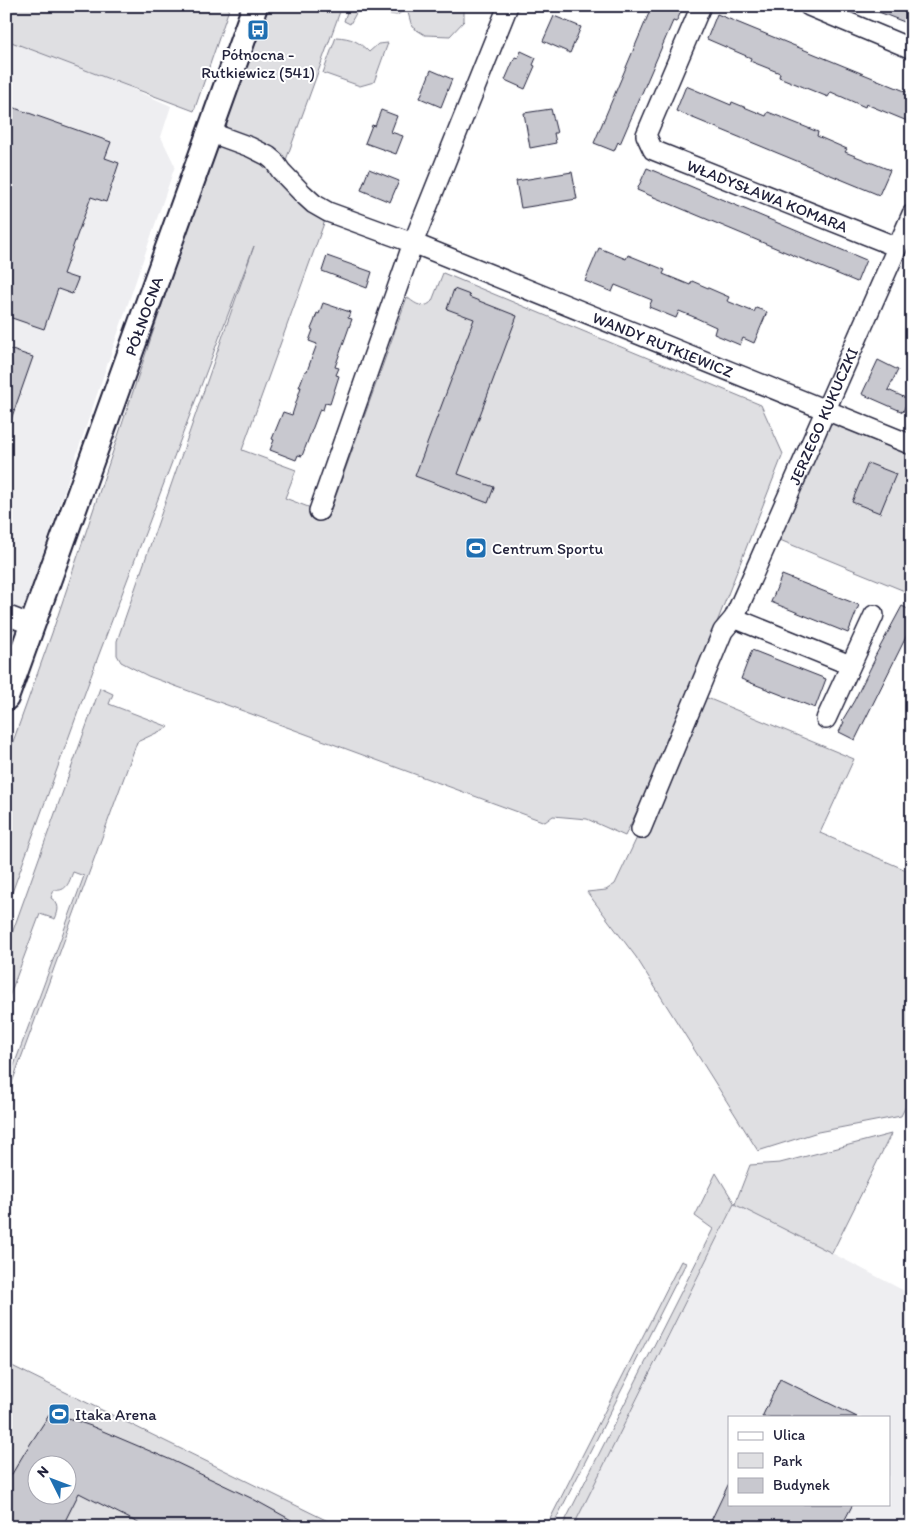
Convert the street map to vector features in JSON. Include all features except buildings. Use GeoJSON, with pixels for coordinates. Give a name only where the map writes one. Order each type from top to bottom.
{"type":"FeatureCollection","features":[{"type":"Feature","properties":{"kind":"street","name":"PÓŁNOCNA"},"geometry":{"type":"LineString","coordinates":[[6,698],[255,6]]}},
{"type":"Feature","properties":{"kind":"street"},"geometry":{"type":"LineString","coordinates":[[319,511],[413,243],[508,6]]}},
{"type":"Feature","properties":{"kind":"street","name":"WŁADYSŁAWA KOMARA"},"geometry":{"type":"LineString","coordinates":[[701,6],[646,134],[653,150],[896,247]]}},
{"type":"Feature","properties":{"kind":"street"},"geometry":{"type":"LineString","coordinates":[[809,6],[912,49]]}},
{"type":"Feature","properties":{"kind":"street","name":"WANDY RUTKIEWICZ"},"geometry":{"type":"LineString","coordinates":[[209,132],[259,151],[274,161],[303,194],[314,204],[328,212],[413,243],[912,445]]}},
{"type":"Feature","properties":{"kind":"street","name":"JERZEGO KUKUCZKI"},"geometry":{"type":"LineString","coordinates":[[641,829],[723,631],[734,618],[824,410],[912,214]]}},
{"type":"Feature","properties":{"kind":"street"},"geometry":{"type":"LineString","coordinates":[[6,615],[32,625]]}},
{"type":"Feature","properties":{"kind":"street"},"geometry":{"type":"LineString","coordinates":[[826,719],[874,615]]}},
{"type":"Feature","properties":{"kind":"street"},"geometry":{"type":"LineString","coordinates":[[734,618],[850,664]]}},
{"type":"Feature","properties":{"kind":"shaded area"},"geometry":{"type":"Polygon","coordinates":[[[6,40],[119,83],[171,106],[161,137],[175,166],[6,657],[6,40]]]}},
{"type":"Feature","properties":{"kind":"shaded area"},"geometry":{"type":"Polygon","coordinates":[[[735,1204],[912,1295],[912,1527],[573,1527],[735,1204]]]}},
{"type":"Feature","properties":{"kind":"green space"},"geometry":{"type":"Polygon","coordinates":[[[6,6],[230,6],[194,111],[6,40],[6,6]]]}},
{"type":"Feature","properties":{"kind":"green space","name":"Centrum Sportu"},"geometry":{"type":"Polygon","coordinates":[[[266,6],[342,6],[282,171],[328,212],[242,450],[296,470],[285,498],[329,515],[407,297],[419,305],[429,304],[443,273],[761,405],[783,454],[670,742],[625,836],[587,819],[553,816],[545,822],[148,676],[121,662],[117,655],[117,641],[254,246],[98,657],[6,909],[6,761],[52,633],[217,141],[266,6]]]}},
{"type":"Feature","properties":{"kind":"green space"},"geometry":{"type":"Polygon","coordinates":[[[349,6],[360,6],[350,24],[344,21],[349,6]]]}},
{"type":"Feature","properties":{"kind":"green space"},"geometry":{"type":"Polygon","coordinates":[[[388,6],[467,7],[464,11],[464,21],[450,36],[425,35],[412,27],[407,9],[397,15],[389,14],[388,6]]]}},
{"type":"Feature","properties":{"kind":"green space"},"geometry":{"type":"Polygon","coordinates":[[[336,37],[354,41],[369,52],[378,44],[388,43],[374,82],[360,86],[323,73],[336,37]]]}},
{"type":"Feature","properties":{"kind":"green space"},"geometry":{"type":"Polygon","coordinates":[[[824,410],[912,445],[912,594],[770,536],[824,410]]]}},
{"type":"Feature","properties":{"kind":"green space"},"geometry":{"type":"Polygon","coordinates":[[[100,688],[113,694],[109,704],[169,727],[137,742],[6,1099],[6,1087],[84,876],[73,872],[65,888],[54,890],[51,898],[58,907],[55,919],[40,914],[6,1005],[6,950],[100,688]]]}},
{"type":"Feature","properties":{"kind":"green space"},"geometry":{"type":"Polygon","coordinates":[[[700,695],[854,759],[820,833],[906,870],[912,879],[912,1094],[901,1116],[818,1132],[758,1151],[636,957],[587,892],[606,890],[615,884],[700,695]]]}},
{"type":"Feature","properties":{"kind":"green space"},"geometry":{"type":"Polygon","coordinates":[[[891,1134],[832,1253],[734,1204],[573,1527],[562,1527],[713,1229],[695,1216],[716,1173],[735,1204],[750,1165],[780,1163],[891,1134]]]}},
{"type":"Feature","properties":{"kind":"green space"},"geometry":{"type":"Polygon","coordinates":[[[681,1261],[686,1263],[552,1527],[546,1527],[681,1261]]]}},
{"type":"Feature","properties":{"kind":"green space","name":"Itaka Arena"},"geometry":{"type":"Polygon","coordinates":[[[6,1363],[340,1527],[6,1527],[6,1363]]]}},
{"type":"Feature","properties":{"kind":"place","name":"Północna - Rutkiewicz (541)"},"geometry":{"type":"Point","coordinates":[258,30]}},
{"type":"Feature","properties":{"kind":"place","name":"Centrum Sportu"},"geometry":{"type":"Point","coordinates":[476,548]}},
{"type":"Feature","properties":{"kind":"place","name":"Itaka Arena"},"geometry":{"type":"Point","coordinates":[59,1414]}}]}
